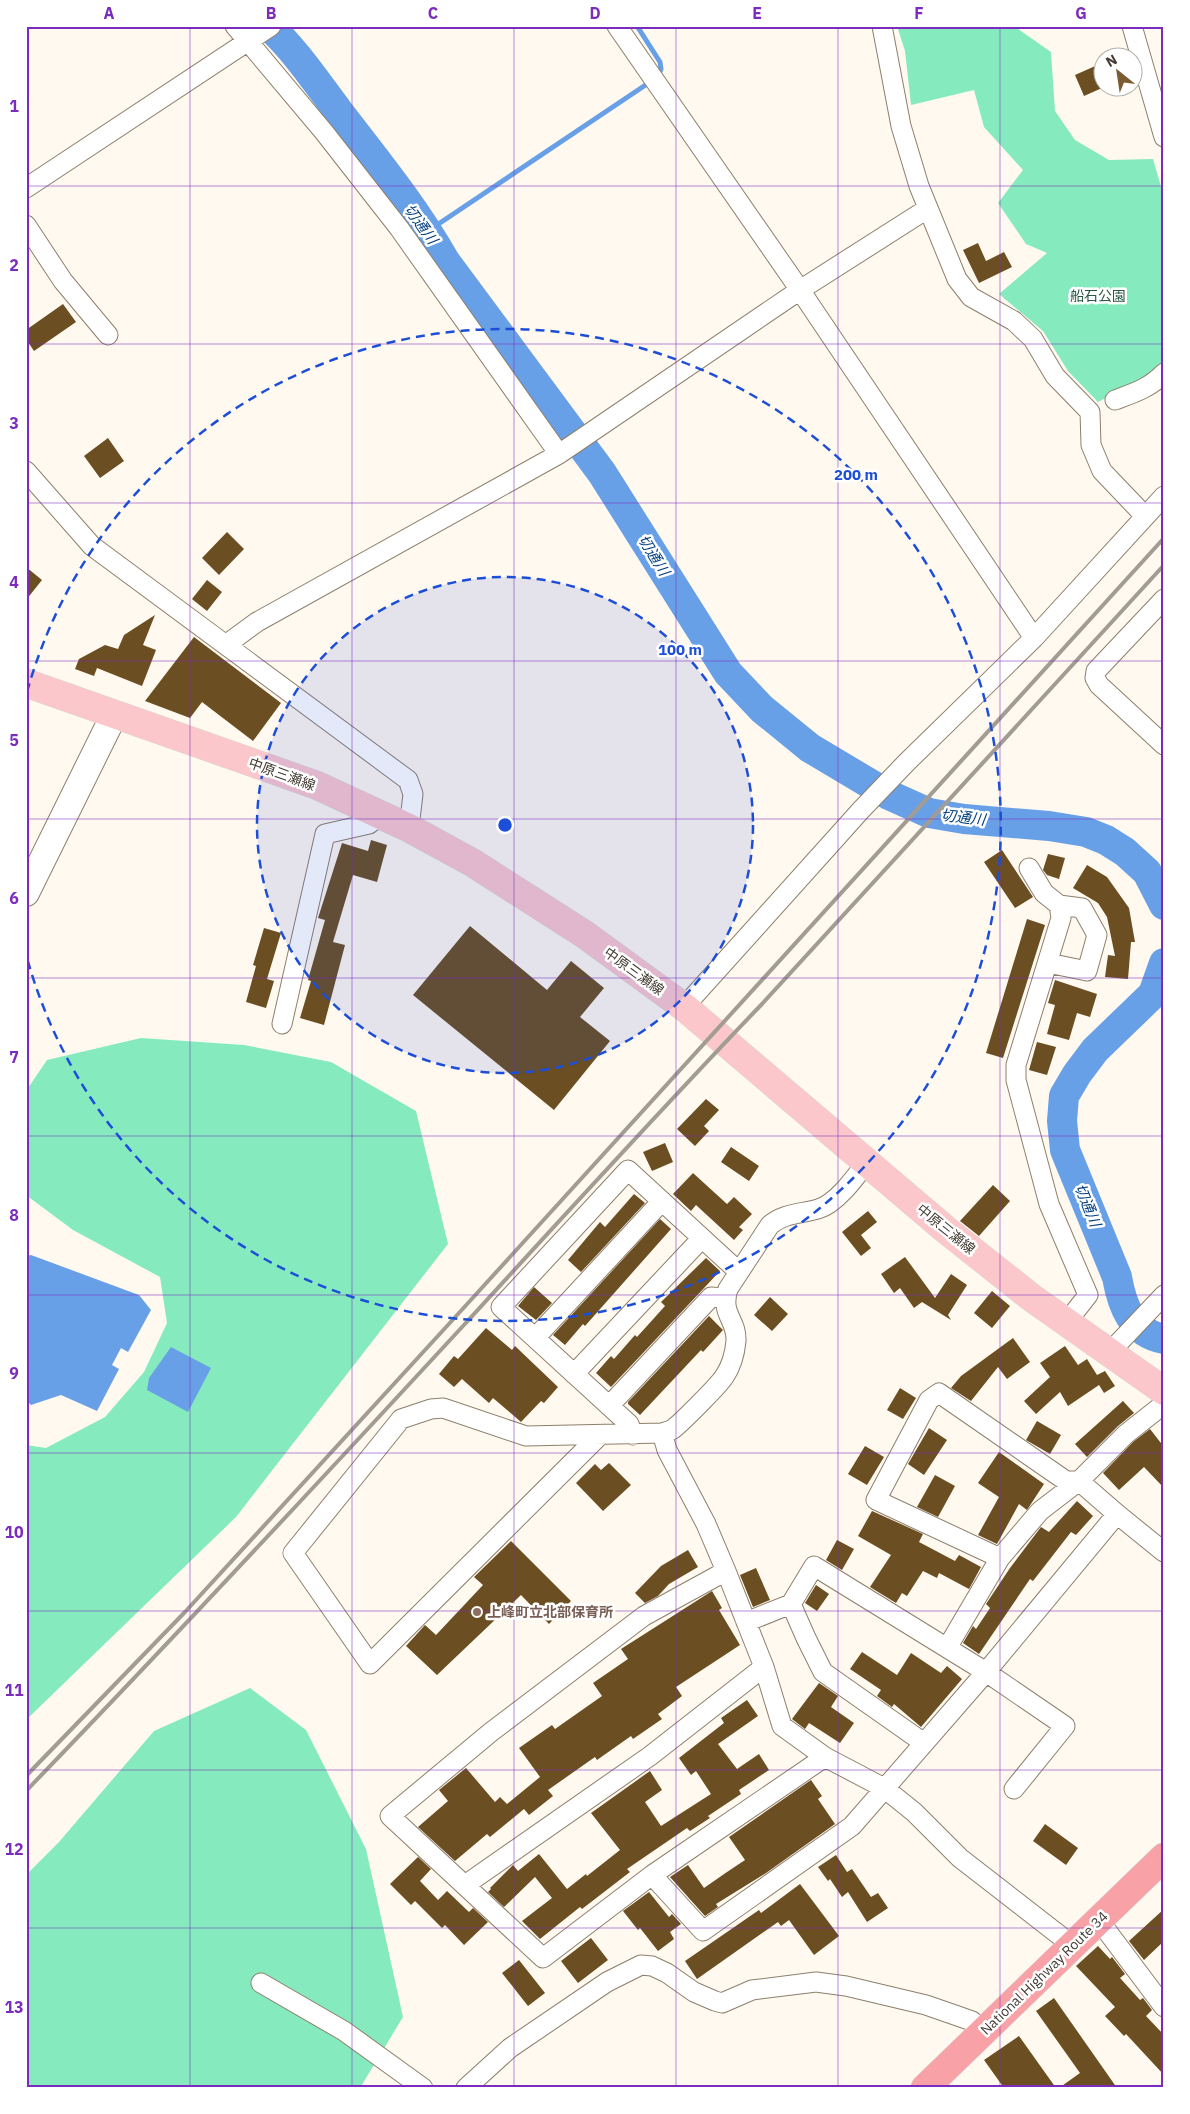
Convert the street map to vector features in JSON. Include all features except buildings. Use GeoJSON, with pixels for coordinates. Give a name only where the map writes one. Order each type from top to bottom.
{"type":"FeatureCollection","features":[{"type":"Feature","properties":{"kind":"highway","name":"National Highway Route 34"},"geometry":{"type":"LineString","coordinates":[[924,2088],[1164,1857]]}},
{"type":"Feature","properties":{"kind":"main road","name":"中原三瀬線"},"geometry":{"type":"LineString","coordinates":[[26,683],[316,785],[409,828],[473,863],[584,934],[684,1007],[945,1229],[1066,1323],[1164,1392]]}},
{"type":"Feature","properties":{"kind":"street"},"geometry":{"type":"LineString","coordinates":[[235,26],[324,132],[400,228],[559,454]]}},
{"type":"Feature","properties":{"kind":"street"},"geometry":{"type":"LineString","coordinates":[[26,188],[271,26]]}},
{"type":"Feature","properties":{"kind":"street"},"geometry":{"type":"LineString","coordinates":[[617,26],[800,290],[1034,638]]}},
{"type":"Feature","properties":{"kind":"street"},"geometry":{"type":"LineString","coordinates":[[882,26],[901,126],[927,209],[957,279],[962,288],[971,297],[1014,321],[1033,339],[1055,376],[1090,412],[1091,445],[1102,471],[1145,516]]}},
{"type":"Feature","properties":{"kind":"street"},"geometry":{"type":"LineString","coordinates":[[1132,26],[1164,136]]}},
{"type":"Feature","properties":{"kind":"street"},"geometry":{"type":"LineString","coordinates":[[227,644],[257,622],[559,454],[800,290],[927,209]]}},
{"type":"Feature","properties":{"kind":"street"},"geometry":{"type":"LineString","coordinates":[[26,225],[63,282],[108,335]]}},
{"type":"Feature","properties":{"kind":"street"},"geometry":{"type":"LineString","coordinates":[[1115,400],[1140,391],[1156,381],[1164,373]]}},
{"type":"Feature","properties":{"kind":"street"},"geometry":{"type":"LineString","coordinates":[[26,471],[92,546],[227,644],[408,780],[413,794],[409,828]]}},
{"type":"Feature","properties":{"kind":"street"},"geometry":{"type":"LineString","coordinates":[[684,1007],[861,810],[907,762],[1034,638],[1164,496]]}},
{"type":"Feature","properties":{"kind":"street"},"geometry":{"type":"LineString","coordinates":[[1164,599],[1096,671],[1095,678],[1099,685],[1164,745]]}},
{"type":"Feature","properties":{"kind":"street"},"geometry":{"type":"LineString","coordinates":[[26,893],[114,715]]}},
{"type":"Feature","properties":{"kind":"street"},"geometry":{"type":"LineString","coordinates":[[282,1024],[325,834],[369,824],[380,815]]}},
{"type":"Feature","properties":{"kind":"street"},"geometry":{"type":"LineString","coordinates":[[1029,868],[1044,893],[1059,905],[1082,908],[1097,935],[1087,972],[1048,963]]}},
{"type":"Feature","properties":{"kind":"street"},"geometry":{"type":"LineString","coordinates":[[1059,905],[1061,918],[1016,1065],[1016,1080],[1049,1204],[1088,1295],[1066,1323]]}},
{"type":"Feature","properties":{"kind":"street"},"geometry":{"type":"LineString","coordinates":[[599,1436],[370,1664],[293,1553],[401,1419],[430,1408],[443,1408],[526,1436],[662,1434],[673,1428],[724,1377],[736,1340],[735,1328],[726,1308],[725,1298],[728,1289],[770,1225],[777,1219],[820,1209],[829,1204],[856,1177],[866,1163]]}},
{"type":"Feature","properties":{"kind":"street"},"geometry":{"type":"LineString","coordinates":[[633,1435],[629,1424],[501,1307],[628,1170],[739,1272]]}},
{"type":"Feature","properties":{"kind":"street"},"geometry":{"type":"LineString","coordinates":[[535,1338],[662,1201]]}},
{"type":"Feature","properties":{"kind":"street"},"geometry":{"type":"LineString","coordinates":[[574,1374],[702,1238]]}},
{"type":"Feature","properties":{"kind":"street"},"geometry":{"type":"LineString","coordinates":[[610,1406],[711,1297],[725,1298]]}},
{"type":"Feature","properties":{"kind":"street"},"geometry":{"type":"LineString","coordinates":[[1108,1354],[1162,1299]]}},
{"type":"Feature","properties":{"kind":"street"},"geometry":{"type":"LineString","coordinates":[[1000,1558],[876,1500],[929,1400],[939,1393],[1066,1481],[1078,1481],[1164,1552]]}},
{"type":"Feature","properties":{"kind":"street"},"geometry":{"type":"LineString","coordinates":[[947,1648],[1000,1558],[1040,1511],[1078,1481],[1126,1434],[1164,1404]]}},
{"type":"Feature","properties":{"kind":"street"},"geometry":{"type":"LineString","coordinates":[[662,1434],[667,1450],[706,1524],[726,1571],[764,1667],[782,1726],[826,1757],[884,1788],[914,1812],[960,1858],[1072,1945]]}},
{"type":"Feature","properties":{"kind":"street"},"geometry":{"type":"LineString","coordinates":[[652,1875],[702,1930],[852,1826],[986,1672],[1117,1514]]}},
{"type":"Feature","properties":{"kind":"street"},"geometry":{"type":"LineString","coordinates":[[746,1622],[791,1604],[814,1566],[986,1672],[1065,1726],[1014,1789]]}},
{"type":"Feature","properties":{"kind":"street"},"geometry":{"type":"LineString","coordinates":[[726,1571],[644,1616],[491,1732],[390,1816],[543,1958],[652,1875],[826,1757]]}},
{"type":"Feature","properties":{"kind":"street"},"geometry":{"type":"LineString","coordinates":[[791,1604],[824,1672],[924,1743]]}},
{"type":"Feature","properties":{"kind":"street"},"geometry":{"type":"LineString","coordinates":[[465,1885],[650,1756],[764,1667]]}},
{"type":"Feature","properties":{"kind":"street"},"geometry":{"type":"LineString","coordinates":[[1097,1922],[1107,1931],[1164,2008]]}},
{"type":"Feature","properties":{"kind":"street"},"geometry":{"type":"LineString","coordinates":[[466,2088],[510,2048],[607,1982],[641,1965],[652,1966],[667,1973],[694,1992],[715,2002],[722,2003],[752,1990],[777,1985],[816,1982],[846,1986],[926,2005],[972,2021],[983,2032]]}},
{"type":"Feature","properties":{"kind":"street"},"geometry":{"type":"LineString","coordinates":[[261,1983],[344,2031],[423,2088]]}},
{"type":"Feature","properties":{"kind":"green space","name":"船石公園"},"geometry":{"type":"Polygon","coordinates":[[[897,26],[1014,26],[1051,52],[1055,111],[1075,140],[1109,160],[1153,159],[1164,197],[1164,367],[1098,402],[1068,371],[1043,331],[999,294],[1047,253],[1026,244],[998,203],[1023,170],[984,127],[974,90],[911,105],[905,51],[897,26]]]}},
{"type":"Feature","properties":{"kind":"green space"},"geometry":{"type":"Polygon","coordinates":[[[141,1038],[244,1045],[331,1062],[416,1111],[448,1244],[236,1517],[26,1720],[26,1445],[46,1448],[105,1417],[144,1372],[167,1323],[160,1277],[73,1230],[26,1195],[26,1091],[47,1060],[141,1038]]]}},
{"type":"Feature","properties":{"kind":"green space"},"geometry":{"type":"Polygon","coordinates":[[[250,1688],[306,1730],[366,1849],[403,2017],[360,2088],[26,2088],[26,1875],[59,1842],[154,1731],[250,1688]]]}},
{"type":"Feature","properties":{"kind":"water"},"geometry":{"type":"Polygon","coordinates":[[[31,1255],[139,1295],[151,1310],[128,1352],[121,1348],[112,1365],[119,1369],[97,1411],[61,1395],[31,1405],[26,1400],[26,1256],[31,1255]]]}},
{"type":"Feature","properties":{"kind":"water"},"geometry":{"type":"Polygon","coordinates":[[[171,1347],[211,1368],[188,1412],[147,1390],[149,1378],[171,1347]]]}},
{"type":"Feature","properties":{"kind":"waterway","name":"切通川"},"geometry":{"type":"LineString","coordinates":[[269,26],[297,57],[395,185],[445,261],[602,473],[728,673],[762,709],[810,748],[889,795],[929,813],[964,819],[1049,826],[1086,832],[1106,840],[1125,852],[1147,872],[1164,905]]}},
{"type":"Feature","properties":{"kind":"waterway"},"geometry":{"type":"LineString","coordinates":[[637,26],[660,62],[661,69],[657,78]]}},
{"type":"Feature","properties":{"kind":"waterway"},"geometry":{"type":"LineString","coordinates":[[428,231],[650,82]]}},
{"type":"Feature","properties":{"kind":"waterway","name":"切通川"},"geometry":{"type":"LineString","coordinates":[[1164,963],[1153,994],[1095,1050],[1077,1074],[1064,1096],[1062,1121],[1065,1150],[1117,1277],[1122,1298],[1130,1317],[1144,1331],[1164,1339]]}},
{"type":"Feature","properties":{"kind":"railway"},"geometry":{"type":"LineString","coordinates":[[26,1776],[185,1612],[1164,538]]}},
{"type":"Feature","properties":{"kind":"railway"},"geometry":{"type":"LineString","coordinates":[[26,1791],[355,1443],[762,1004],[1164,565]]}},
{"type":"Feature","properties":{"kind":"place","name":"上峰町立北部保育所"},"geometry":{"type":"Point","coordinates":[477,1612]}}]}
